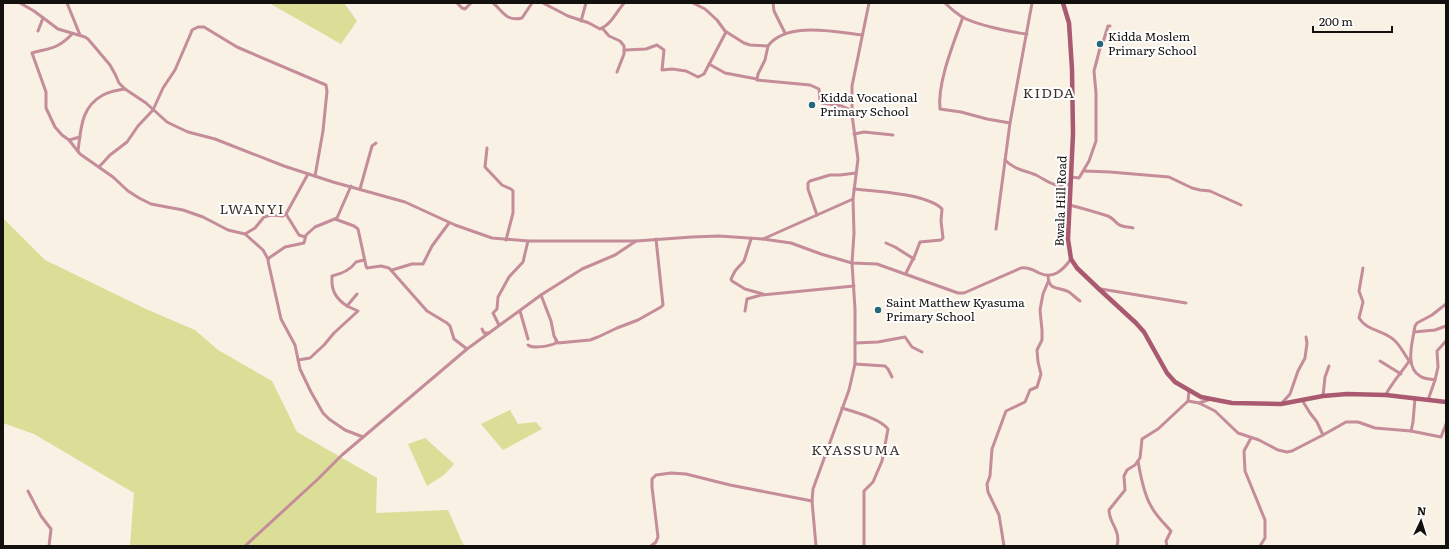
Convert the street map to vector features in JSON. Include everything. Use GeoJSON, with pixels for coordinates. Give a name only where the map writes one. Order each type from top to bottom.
{"type":"FeatureCollection","features":[{"type":"Feature","properties":{"kind":"street"},"geometry":{"type":"LineString","coordinates":[[20,3],[58,29],[80,35],[88,39],[110,65],[116,74],[119,83],[124,89],[146,103],[168,122],[188,132],[214,139],[308,174],[405,202],[449,223],[492,238],[528,241],[636,241],[719,236],[763,239],[792,243],[821,254],[852,263],[877,264],[906,273],[958,293],[964,293],[1021,268],[1029,268],[1048,276],[1048,282],[1042,294],[1040,310],[1042,340],[1037,350],[1041,374],[1037,387],[1030,390],[1025,402],[1006,411],[992,449],[990,476],[987,484],[988,492],[999,515],[1004,546]]}},
{"type":"Feature","properties":{"kind":"street"},"geometry":{"type":"LineString","coordinates":[[67,3],[80,35]]}},
{"type":"Feature","properties":{"kind":"street"},"geometry":{"type":"LineString","coordinates":[[457,3],[464,9],[471,3]]}},
{"type":"Feature","properties":{"kind":"street"},"geometry":{"type":"LineString","coordinates":[[493,3],[506,17],[520,19],[532,3]]}},
{"type":"Feature","properties":{"kind":"street"},"geometry":{"type":"LineString","coordinates":[[546,3],[556,10],[603,29],[609,36],[622,43],[625,50],[617,72]]}},
{"type":"Feature","properties":{"kind":"street"},"geometry":{"type":"LineString","coordinates":[[581,21],[586,3]]}},
{"type":"Feature","properties":{"kind":"street"},"geometry":{"type":"LineString","coordinates":[[603,29],[624,3]]}},
{"type":"Feature","properties":{"kind":"street"},"geometry":{"type":"LineString","coordinates":[[693,3],[705,9],[714,17],[726,32],[744,43],[750,45],[768,46]]}},
{"type":"Feature","properties":{"kind":"street"},"geometry":{"type":"LineString","coordinates":[[772,3],[774,11],[785,33]]}},
{"type":"Feature","properties":{"kind":"street"},"geometry":{"type":"LineString","coordinates":[[816,546],[812,501],[813,489],[849,390],[855,364],[854,286],[852,263],[854,234],[853,199],[858,159],[851,110],[852,86],[869,3]]}},
{"type":"Feature","properties":{"kind":"street"},"geometry":{"type":"LineString","coordinates":[[945,3],[963,17],[1013,33],[1027,34]]}},
{"type":"Feature","properties":{"kind":"street"},"geometry":{"type":"LineString","coordinates":[[996,229],[1010,123],[1032,3]]}},
{"type":"Feature","properties":{"kind":"street","name":"Bwala Hill Road"},"geometry":{"type":"LineString","coordinates":[[1048,276],[1052,276],[1060,272],[1071,259],[1068,239],[1073,134],[1072,69],[1069,23],[1063,3]]}},
{"type":"Feature","properties":{"kind":"street"},"geometry":{"type":"LineString","coordinates":[[963,17],[947,62],[940,99],[940,109],[1010,123]]}},
{"type":"Feature","properties":{"kind":"street"},"geometry":{"type":"LineString","coordinates":[[38,31],[43,18]]}},
{"type":"Feature","properties":{"kind":"street"},"geometry":{"type":"LineString","coordinates":[[1005,160],[1019,170],[1037,176],[1047,183],[1063,186],[1071,180],[1078,178],[1084,171],[1096,141],[1096,94],[1094,71],[1100,48],[1108,26],[1110,26]]}},
{"type":"Feature","properties":{"kind":"street"},"geometry":{"type":"LineString","coordinates":[[99,167],[110,155],[127,142],[138,126],[153,110],[163,88],[175,70],[192,30],[200,27],[209,29],[237,47],[326,85],[322,131],[315,176]]}},
{"type":"Feature","properties":{"kind":"street"},"geometry":{"type":"LineString","coordinates":[[757,79],[765,60],[768,46],[773,40],[785,33],[816,30],[862,36]]}},
{"type":"Feature","properties":{"kind":"street"},"geometry":{"type":"LineString","coordinates":[[625,50],[646,49],[657,45],[664,50],[662,70],[672,69],[686,71],[696,77],[704,74],[726,32]]}},
{"type":"Feature","properties":{"kind":"street"},"geometry":{"type":"LineString","coordinates":[[72,34],[66,41],[54,48],[32,53],[46,92],[46,108],[57,130],[88,160],[114,177],[128,191],[139,198],[151,204],[183,210],[203,217],[228,230],[245,234],[263,250],[268,259],[282,320],[295,345],[300,369],[311,392],[323,413],[335,424],[345,430],[363,437]]}},
{"type":"Feature","properties":{"kind":"street"},"geometry":{"type":"LineString","coordinates":[[709,64],[725,73],[758,80],[810,85],[819,89],[820,100],[822,103],[842,106],[851,110]]}},
{"type":"Feature","properties":{"kind":"street"},"geometry":{"type":"LineString","coordinates":[[115,90],[119,83]]}},
{"type":"Feature","properties":{"kind":"street"},"geometry":{"type":"LineString","coordinates":[[78,151],[85,116],[91,104],[115,90],[124,89]]}},
{"type":"Feature","properties":{"kind":"street"},"geometry":{"type":"LineString","coordinates":[[854,134],[864,132],[893,135]]}},
{"type":"Feature","properties":{"kind":"street"},"geometry":{"type":"LineString","coordinates":[[69,140],[80,137]]}},
{"type":"Feature","properties":{"kind":"street"},"geometry":{"type":"LineString","coordinates":[[360,189],[372,146],[376,143]]}},
{"type":"Feature","properties":{"kind":"street"},"geometry":{"type":"LineString","coordinates":[[487,148],[485,167],[502,185],[513,191],[513,213],[506,240]]}},
{"type":"Feature","properties":{"kind":"street"},"geometry":{"type":"LineString","coordinates":[[1084,171],[1169,177],[1196,189],[1210,191],[1241,205]]}},
{"type":"Feature","properties":{"kind":"street"},"geometry":{"type":"LineString","coordinates":[[245,234],[254,228],[264,217],[271,215],[283,216],[286,214],[308,174]]}},
{"type":"Feature","properties":{"kind":"street"},"geometry":{"type":"LineString","coordinates":[[817,215],[808,188],[808,183],[830,175],[856,174]]}},
{"type":"Feature","properties":{"kind":"street"},"geometry":{"type":"LineString","coordinates":[[335,219],[351,186]]}},
{"type":"Feature","properties":{"kind":"street"},"geometry":{"type":"LineString","coordinates":[[854,189],[882,191],[908,196],[929,201],[941,207],[943,210],[941,215],[943,238],[941,240],[920,242],[906,273]]}},
{"type":"Feature","properties":{"kind":"street"},"geometry":{"type":"LineString","coordinates":[[763,239],[853,199]]}},
{"type":"Feature","properties":{"kind":"street"},"geometry":{"type":"LineString","coordinates":[[1069,205],[1090,209],[1094,212],[1113,218],[1115,222],[1120,225],[1133,228]]}},
{"type":"Feature","properties":{"kind":"street"},"geometry":{"type":"LineString","coordinates":[[286,214],[299,235],[305,237]]}},
{"type":"Feature","properties":{"kind":"street"},"geometry":{"type":"LineString","coordinates":[[268,259],[285,247],[304,244],[307,234],[318,225],[335,219],[356,228],[361,239],[360,245],[367,268],[381,266],[392,270],[403,285],[427,311],[450,326],[454,339],[467,349]]}},
{"type":"Feature","properties":{"kind":"street"},"geometry":{"type":"LineString","coordinates":[[392,270],[412,264],[423,264],[432,246],[449,223]]}},
{"type":"Feature","properties":{"kind":"street"},"geometry":{"type":"LineString","coordinates":[[541,295],[551,322],[554,336],[560,343],[594,339],[638,320],[662,306],[656,239]]}},
{"type":"Feature","properties":{"kind":"street"},"geometry":{"type":"LineString","coordinates":[[751,239],[744,262],[735,271],[731,279],[744,289],[764,294]]}},
{"type":"Feature","properties":{"kind":"street"},"geometry":{"type":"LineString","coordinates":[[499,325],[493,313],[497,309],[498,297],[509,277],[523,262],[528,241]]}},
{"type":"Feature","properties":{"kind":"street"},"geometry":{"type":"LineString","coordinates":[[244,546],[318,479],[342,455],[467,349],[541,295],[582,269],[615,255],[636,241]]}},
{"type":"Feature","properties":{"kind":"street"},"geometry":{"type":"LineString","coordinates":[[886,243],[914,258]]}},
{"type":"Feature","properties":{"kind":"street"},"geometry":{"type":"LineString","coordinates":[[1071,259],[1077,268],[1144,332],[1167,373],[1175,382],[1208,400],[1232,403],[1280,404],[1323,396],[1347,394],[1386,395],[1446,402]]}},
{"type":"Feature","properties":{"kind":"street"},"geometry":{"type":"LineString","coordinates":[[298,360],[310,358],[358,311],[347,306],[334,294],[331,284],[332,276],[352,268],[356,262],[364,260]]}},
{"type":"Feature","properties":{"kind":"street"},"geometry":{"type":"LineString","coordinates":[[1363,268],[1359,291],[1363,302],[1359,318],[1370,328],[1392,338],[1404,351],[1411,361],[1415,371],[1419,375],[1435,380]]}},
{"type":"Feature","properties":{"kind":"street"},"geometry":{"type":"LineString","coordinates":[[1048,282],[1052,286],[1069,292],[1080,301]]}},
{"type":"Feature","properties":{"kind":"street"},"geometry":{"type":"LineString","coordinates":[[745,312],[747,299],[764,294],[854,286]]}},
{"type":"Feature","properties":{"kind":"street"},"geometry":{"type":"LineString","coordinates":[[1099,289],[1186,302]]}},
{"type":"Feature","properties":{"kind":"street"},"geometry":{"type":"LineString","coordinates":[[347,306],[357,294]]}},
{"type":"Feature","properties":{"kind":"street"},"geometry":{"type":"LineString","coordinates":[[1386,395],[1388,389],[1411,361],[1416,324],[1432,315],[1446,304]]}},
{"type":"Feature","properties":{"kind":"street"},"geometry":{"type":"LineString","coordinates":[[520,311],[528,339]]}},
{"type":"Feature","properties":{"kind":"street"},"geometry":{"type":"LineString","coordinates":[[1414,332],[1435,330],[1446,326]]}},
{"type":"Feature","properties":{"kind":"street"},"geometry":{"type":"LineString","coordinates":[[482,329],[484,333],[489,333]]}},
{"type":"Feature","properties":{"kind":"street"},"geometry":{"type":"LineString","coordinates":[[855,343],[878,342],[905,337],[912,347],[922,352]]}},
{"type":"Feature","properties":{"kind":"street"},"geometry":{"type":"LineString","coordinates":[[1280,404],[1290,394],[1298,372],[1304,361],[1308,343],[1306,337]]}},
{"type":"Feature","properties":{"kind":"street"},"geometry":{"type":"LineString","coordinates":[[528,345],[531,347],[552,344],[556,343],[556,340]]}},
{"type":"Feature","properties":{"kind":"street"},"geometry":{"type":"LineString","coordinates":[[1428,400],[1438,367],[1437,351],[1446,341]]}},
{"type":"Feature","properties":{"kind":"street"},"geometry":{"type":"LineString","coordinates":[[1380,361],[1401,374]]}},
{"type":"Feature","properties":{"kind":"street"},"geometry":{"type":"LineString","coordinates":[[855,364],[887,366],[892,377]]}},
{"type":"Feature","properties":{"kind":"street"},"geometry":{"type":"LineString","coordinates":[[1323,396],[1325,377],[1329,366]]}},
{"type":"Feature","properties":{"kind":"street"},"geometry":{"type":"LineString","coordinates":[[1117,546],[1118,534],[1110,517],[1109,510],[1125,490],[1124,478],[1126,473],[1138,461],[1142,439],[1158,429],[1188,401],[1189,391]]}},
{"type":"Feature","properties":{"kind":"street"},"geometry":{"type":"LineString","coordinates":[[1411,431],[1415,398]]}},
{"type":"Feature","properties":{"kind":"street"},"geometry":{"type":"LineString","coordinates":[[1199,403],[1208,400]]}},
{"type":"Feature","properties":{"kind":"street"},"geometry":{"type":"LineString","coordinates":[[1302,400],[1317,422],[1323,435]]}},
{"type":"Feature","properties":{"kind":"street"},"geometry":{"type":"LineString","coordinates":[[1188,401],[1199,403],[1215,411],[1238,433],[1278,450],[1287,452],[1292,451],[1346,422],[1354,421],[1375,428],[1411,431],[1441,437],[1446,424]]}},
{"type":"Feature","properties":{"kind":"street"},"geometry":{"type":"LineString","coordinates":[[842,408],[872,418],[885,425],[888,429],[882,461],[873,482],[864,491],[864,546]]}},
{"type":"Feature","properties":{"kind":"street"},"geometry":{"type":"LineString","coordinates":[[1250,438],[1244,451],[1244,464],[1247,477],[1266,520],[1265,538],[1260,546]]}},
{"type":"Feature","properties":{"kind":"street"},"geometry":{"type":"LineString","coordinates":[[1138,461],[1150,505],[1171,531],[1166,541],[1167,546]]}},
{"type":"Feature","properties":{"kind":"street"},"geometry":{"type":"LineString","coordinates":[[651,546],[658,538],[652,487],[652,479],[656,475],[686,474],[730,485],[812,501]]}},
{"type":"Feature","properties":{"kind":"street"},"geometry":{"type":"LineString","coordinates":[[28,491],[41,516],[51,529],[49,546]]}},
{"type":"Feature","properties":{"kind":"green space"},"geometry":{"type":"Polygon","coordinates":[[[269,3],[344,3],[357,21],[341,44],[269,3]]]}},
{"type":"Feature","properties":{"kind":"green space"},"geometry":{"type":"Polygon","coordinates":[[[3,218],[45,260],[148,310],[195,330],[218,350],[272,381],[297,432],[377,478],[376,513],[448,510],[464,546],[130,546],[134,493],[34,434],[3,423],[3,218]]]}},
{"type":"Feature","properties":{"kind":"green space"},"geometry":{"type":"Polygon","coordinates":[[[510,410],[518,424],[536,422],[542,429],[503,450],[481,424],[510,410]]]}},
{"type":"Feature","properties":{"kind":"green space"},"geometry":{"type":"Polygon","coordinates":[[[425,438],[454,464],[444,475],[427,486],[408,444],[425,438]]]}},
{"type":"Feature","properties":{"kind":"place","name":"Kidda Moslem Primary School"},"geometry":{"type":"Point","coordinates":[1100,44]}},
{"type":"Feature","properties":{"kind":"place","name":"Kidda Vocational Primary School"},"geometry":{"type":"Point","coordinates":[812,105]}},
{"type":"Feature","properties":{"kind":"place","name":"Saint Matthew Kyasuma Primary School"},"geometry":{"type":"Point","coordinates":[878,310]}},
{"type":"Feature","properties":{"kind":"district","name":"KIDDA"},"geometry":{"type":"Point","coordinates":[1049,93]}},
{"type":"Feature","properties":{"kind":"district","name":"LWANYI"},"geometry":{"type":"Point","coordinates":[252,209]}},
{"type":"Feature","properties":{"kind":"district","name":"KYASSUMA"},"geometry":{"type":"Point","coordinates":[856,450]}}]}
